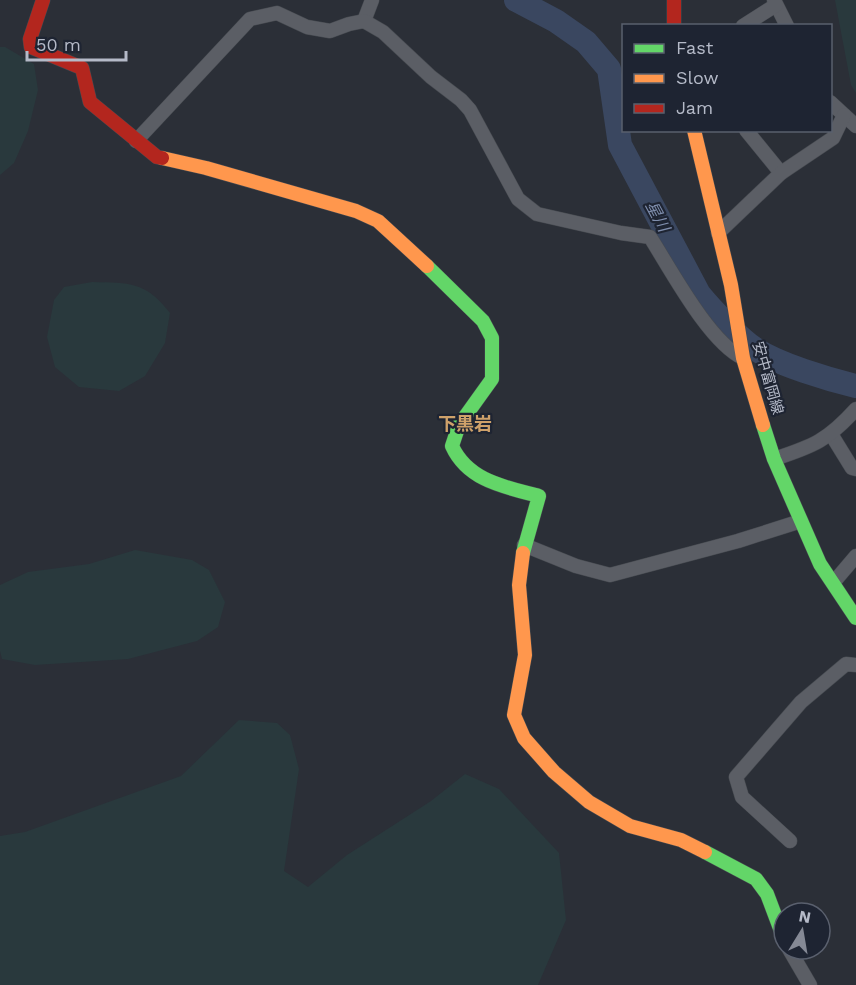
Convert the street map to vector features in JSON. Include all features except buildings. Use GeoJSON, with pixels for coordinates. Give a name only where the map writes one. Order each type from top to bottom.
{"type":"FeatureCollection","features":[{"type":"Feature","properties":{"kind":"street"},"geometry":{"type":"LineString","coordinates":[[43,0],[30,39],[31,47],[82,68],[90,102],[157,157],[206,168],[356,211],[378,221],[483,321],[492,338],[492,379],[455,430],[452,446],[459,462],[466,470],[479,477],[538,496],[524,545],[519,585],[525,655],[514,715],[524,738],[554,772],[589,802],[630,826],[681,840],[756,879],[767,894],[772,909]]}},
{"type":"Feature","properties":{"kind":"street"},"geometry":{"type":"LineString","coordinates":[[364,21],[372,0]]}},
{"type":"Feature","properties":{"kind":"street"},"geometry":{"type":"LineString","coordinates":[[674,0],[674,24]]}},
{"type":"Feature","properties":{"kind":"street"},"geometry":{"type":"LineString","coordinates":[[746,24],[775,3],[786,24]]}},
{"type":"Feature","properties":{"kind":"street"},"geometry":{"type":"LineString","coordinates":[[136,141],[250,19],[277,13],[307,27],[330,31],[364,21],[383,32],[431,77],[466,105],[518,200],[537,214],[621,233],[650,237],[692,304],[732,353],[742,355]]}},
{"type":"Feature","properties":{"kind":"street"},"geometry":{"type":"LineString","coordinates":[[832,103],[856,126]]}},
{"type":"Feature","properties":{"kind":"street"},"geometry":{"type":"LineString","coordinates":[[718,233],[781,173],[833,138],[844,115]]}},
{"type":"Feature","properties":{"kind":"street"},"geometry":{"type":"LineString","coordinates":[[748,132],[781,173]]}},
{"type":"Feature","properties":{"kind":"street","name":"安中富岡線"},"geometry":{"type":"LineString","coordinates":[[699,133],[742,355],[774,459],[820,564],[856,618]]}},
{"type":"Feature","properties":{"kind":"street"},"geometry":{"type":"LineString","coordinates":[[774,459],[823,440],[856,409]]}},
{"type":"Feature","properties":{"kind":"street"},"geometry":{"type":"LineString","coordinates":[[831,434],[852,468],[856,469]]}},
{"type":"Feature","properties":{"kind":"street"},"geometry":{"type":"LineString","coordinates":[[524,545],[576,566],[610,575],[738,541],[801,521]]}},
{"type":"Feature","properties":{"kind":"street"},"geometry":{"type":"LineString","coordinates":[[833,583],[856,556]]}},
{"type":"Feature","properties":{"kind":"street"},"geometry":{"type":"LineString","coordinates":[[790,841],[742,797],[736,777],[801,702],[846,664],[856,665]]}},
{"type":"Feature","properties":{"kind":"street"},"geometry":{"type":"LineString","coordinates":[[796,961],[810,985]]}},
{"type":"Feature","properties":{"kind":"shaded area"},"geometry":{"type":"Polygon","coordinates":[[[835,0],[856,0],[856,93],[851,85],[835,0]]]}},
{"type":"Feature","properties":{"kind":"shaded area"},"geometry":{"type":"Polygon","coordinates":[[[0,47],[5,47],[34,64],[38,90],[28,131],[14,163],[0,175],[0,47]]]}},
{"type":"Feature","properties":{"kind":"shaded area"},"geometry":{"type":"Polygon","coordinates":[[[92,282],[127,284],[144,289],[170,313],[165,343],[145,376],[119,391],[79,387],[55,367],[47,337],[54,300],[64,287],[92,282]]]}},
{"type":"Feature","properties":{"kind":"shaded area"},"geometry":{"type":"Polygon","coordinates":[[[135,550],[192,560],[209,570],[225,602],[218,627],[197,641],[128,659],[35,665],[2,659],[0,585],[28,572],[89,564],[135,550]]]}},
{"type":"Feature","properties":{"kind":"shaded area"},"geometry":{"type":"Polygon","coordinates":[[[239,720],[277,723],[290,735],[299,769],[284,871],[308,887],[347,855],[431,801],[465,774],[499,789],[559,853],[566,920],[538,985],[0,985],[0,836],[25,832],[181,776],[239,720]]]}},
{"type":"Feature","properties":{"kind":"waterway","name":"星川"},"geometry":{"type":"LineString","coordinates":[[516,0],[556,21],[586,42],[609,69],[620,145],[704,301],[741,338],[765,355],[804,371],[856,386]]}},
{"type":"Feature","properties":{"kind":"traffic: fast"},"geometry":{"type":"LineString","coordinates":[[427,266],[483,321],[492,338],[492,379],[459,425],[452,446],[459,458],[478,475],[489,481],[539,496],[523,553]]}},
{"type":"Feature","properties":{"kind":"traffic: fast"},"geometry":{"type":"LineString","coordinates":[[763,425],[774,459],[820,564],[856,618]]}},
{"type":"Feature","properties":{"kind":"traffic: fast"},"geometry":{"type":"LineString","coordinates":[[705,852],[756,879],[767,894],[772,907]]}},
{"type":"Feature","properties":{"kind":"traffic: slow"},"geometry":{"type":"LineString","coordinates":[[694,132],[731,285],[743,358],[763,425]]}},
{"type":"Feature","properties":{"kind":"traffic: slow"},"geometry":{"type":"LineString","coordinates":[[162,158],[206,168],[356,211],[378,221],[427,266]]}},
{"type":"Feature","properties":{"kind":"traffic: slow"},"geometry":{"type":"LineString","coordinates":[[523,553],[519,585],[525,655],[514,715],[524,738],[554,772],[589,802],[630,826],[681,840],[705,852]]}},
{"type":"Feature","properties":{"kind":"traffic: jam"},"geometry":{"type":"LineString","coordinates":[[43,0],[30,39],[31,47],[82,68],[90,102],[157,157],[162,158]]}},
{"type":"Feature","properties":{"kind":"traffic: jam"},"geometry":{"type":"LineString","coordinates":[[674,0],[674,24]]}},
{"type":"Feature","properties":{"kind":"district","name":"下黒岩"},"geometry":{"type":"Point","coordinates":[465,424]}}]}
